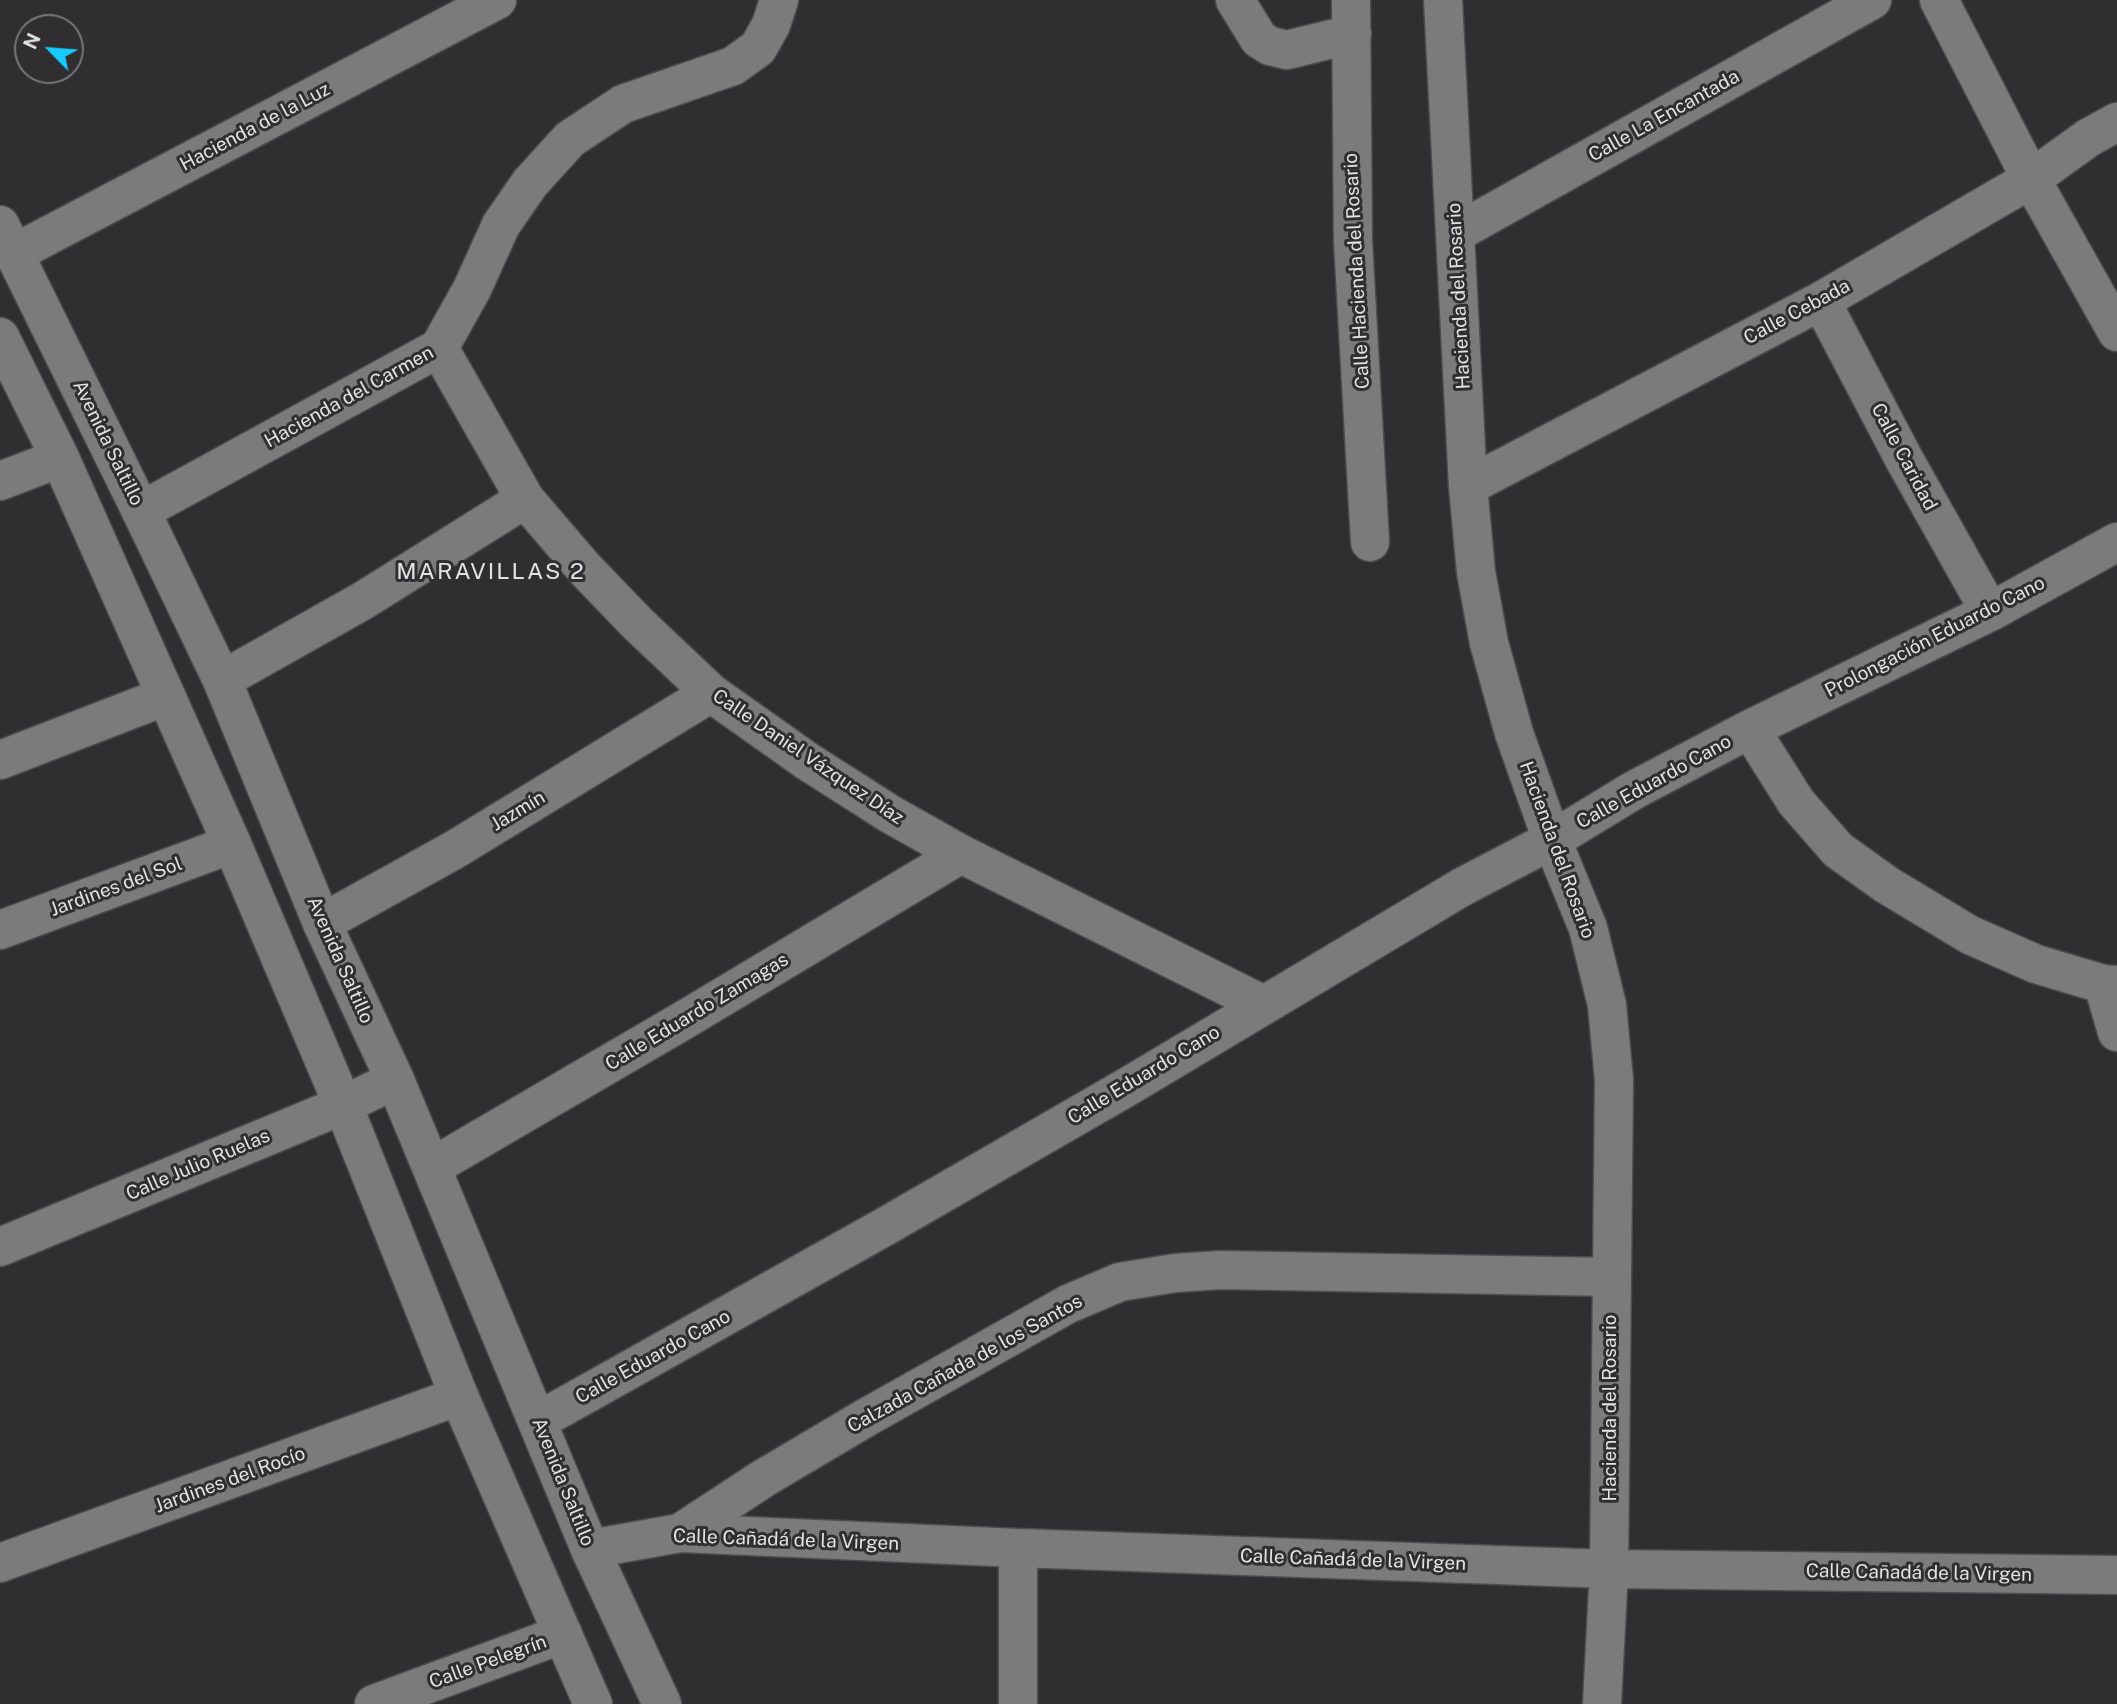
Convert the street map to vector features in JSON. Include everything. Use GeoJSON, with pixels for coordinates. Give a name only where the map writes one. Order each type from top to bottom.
{"type":"FeatureCollection","features":[{"type":"Feature","properties":{"kind":"street","name":"Hacienda de la Luz"},"geometry":{"type":"LineString","coordinates":[[7,239],[497,0]]}},
{"type":"Feature","properties":{"kind":"street","name":"Hacienda del Carmen"},"geometry":{"type":"LineString","coordinates":[[141,511],[439,348],[472,289],[501,225],[530,183],[569,139],[623,104],[733,66],[758,48],[771,25],[779,0]]}},
{"type":"Feature","properties":{"kind":"street"},"geometry":{"type":"LineString","coordinates":[[1235,0],[1259,39],[1270,46],[1287,50],[1351,17]]}},
{"type":"Feature","properties":{"kind":"street","name":"Hacienda del Rosario"},"geometry":{"type":"LineString","coordinates":[[1443,0],[1468,486],[1476,572],[1489,643],[1514,733],[1552,840],[1588,928],[1607,1004],[1614,1080],[1609,1569],[1602,1704]]}},
{"type":"Feature","properties":{"kind":"street","name":"Calle La Encantada"},"geometry":{"type":"LineString","coordinates":[[1457,233],[1872,0]]}},
{"type":"Feature","properties":{"kind":"street"},"geometry":{"type":"LineString","coordinates":[[1939,0],[2031,178],[2117,332]]}},
{"type":"Feature","properties":{"kind":"street","name":"Calle Hacienda del Rosario"},"geometry":{"type":"LineString","coordinates":[[1351,17],[1353,241],[1370,542]]}},
{"type":"Feature","properties":{"kind":"street","name":"Calle Cebada"},"geometry":{"type":"LineString","coordinates":[[1468,486],[1821,300],[2031,178],[2088,138],[2117,122]]}},
{"type":"Feature","properties":{"kind":"street","name":"Avenida Saltillo"},"geometry":{"type":"LineString","coordinates":[[7,239],[222,680],[322,923],[432,1167],[590,1549],[662,1704]]}},
{"type":"Feature","properties":{"kind":"street","name":"Calle Caridad"},"geometry":{"type":"LineString","coordinates":[[1821,300],[1904,459],[1990,612]]}},
{"type":"Feature","properties":{"kind":"street"},"geometry":{"type":"LineString","coordinates":[[0,337],[60,458],[232,844],[343,1105],[459,1396],[593,1704]]}},
{"type":"Feature","properties":{"kind":"street","name":"Calle Daniel Vázquez Díaz"},"geometry":{"type":"LineString","coordinates":[[439,348],[525,499],[585,569],[711,694],[807,761],[890,814],[961,854],[1262,1004]]}},
{"type":"Feature","properties":{"kind":"street"},"geometry":{"type":"LineString","coordinates":[[0,481],[60,458]]}},
{"type":"Feature","properties":{"kind":"street"},"geometry":{"type":"LineString","coordinates":[[222,680],[364,600],[525,499]]}},
{"type":"Feature","properties":{"kind":"street","name":"Prolongación Eduardo Cano"},"geometry":{"type":"LineString","coordinates":[[1750,729],[1990,612],[2117,542]]}},
{"type":"Feature","properties":{"kind":"street","name":"Jazmín"},"geometry":{"type":"LineString","coordinates":[[322,923],[454,850],[711,694]]}},
{"type":"Feature","properties":{"kind":"street"},"geometry":{"type":"LineString","coordinates":[[0,760],[166,696]]}},
{"type":"Feature","properties":{"kind":"street"},"geometry":{"type":"LineString","coordinates":[[1750,729],[1796,802],[1838,850],[1887,885],[1970,935],[2036,964],[2110,985],[2117,1032]]}},
{"type":"Feature","properties":{"kind":"street","name":"Calle Eduardo Cano"},"geometry":{"type":"LineString","coordinates":[[538,1420],[886,1226],[1127,1087],[1462,887],[1552,840],[1634,790],[1750,729]]}},
{"type":"Feature","properties":{"kind":"street","name":"Jardines del Sol"},"geometry":{"type":"LineString","coordinates":[[0,930],[232,844]]}},
{"type":"Feature","properties":{"kind":"street","name":"Calle Eduardo Zamagas"},"geometry":{"type":"LineString","coordinates":[[432,1167],[961,854]]}},
{"type":"Feature","properties":{"kind":"street","name":"Calle Julio Ruelas"},"geometry":{"type":"LineString","coordinates":[[0,1247],[343,1105],[395,1080]]}},
{"type":"Feature","properties":{"kind":"street","name":"Calzada Cañada de los Santos"},"geometry":{"type":"LineString","coordinates":[[680,1533],[764,1478],[867,1417],[1068,1304],[1120,1282],[1175,1273],[1221,1270],[1611,1277]]}},
{"type":"Feature","properties":{"kind":"street","name":"Jardines del Rocío"},"geometry":{"type":"LineString","coordinates":[[0,1563],[459,1396]]}},
{"type":"Feature","properties":{"kind":"street","name":"Calle Cañadá de la Virgen"},"geometry":{"type":"LineString","coordinates":[[590,1549],[680,1533],[1609,1569],[2117,1575]]}},
{"type":"Feature","properties":{"kind":"street"},"geometry":{"type":"LineString","coordinates":[[1018,1548],[1018,1704]]}},
{"type":"Feature","properties":{"kind":"street","name":"Calle Pelegrín"},"geometry":{"type":"LineString","coordinates":[[374,1704],[563,1634]]}},
{"type":"Feature","properties":{"kind":"district","name":"MARAVILLAS 2"},"geometry":{"type":"Point","coordinates":[491,572]}}]}
